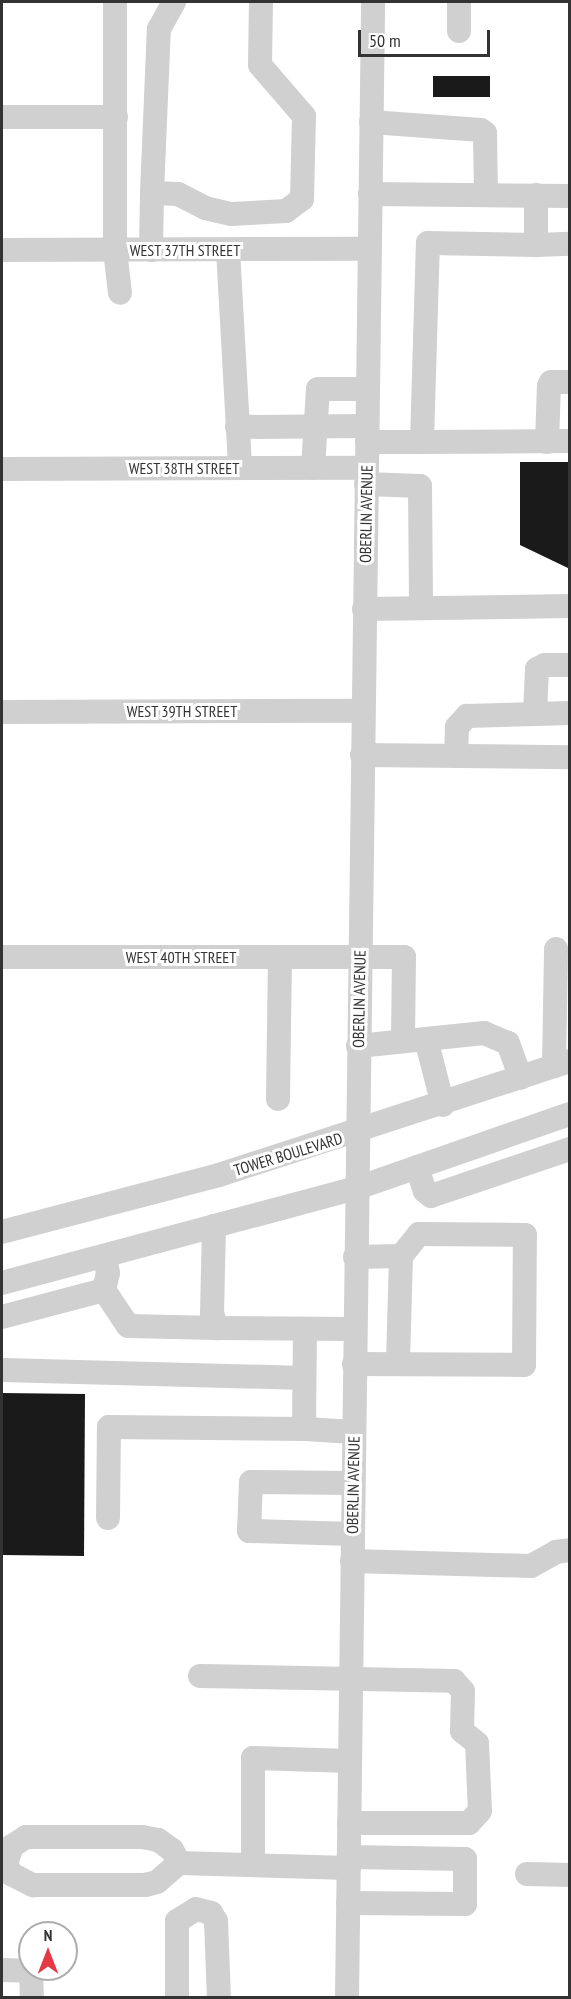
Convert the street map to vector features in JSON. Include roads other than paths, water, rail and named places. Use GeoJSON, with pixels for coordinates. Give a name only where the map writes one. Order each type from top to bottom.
{"type":"FeatureCollection","features":[{"type":"Feature","properties":{"kind":"street"},"geometry":{"type":"LineString","coordinates":[[116,2],[115,250],[120,293]]}},
{"type":"Feature","properties":{"kind":"street"},"geometry":{"type":"LineString","coordinates":[[151,250],[159,29],[174,2]]}},
{"type":"Feature","properties":{"kind":"street"},"geometry":{"type":"LineString","coordinates":[[152,193],[178,194],[205,208],[231,214],[286,211],[302,200],[304,116],[260,65],[261,2]]}},
{"type":"Feature","properties":{"kind":"street","name":"OBERLIN AVENUE"},"geometry":{"type":"LineString","coordinates":[[347,1998],[372,2]]}},
{"type":"Feature","properties":{"kind":"street"},"geometry":{"type":"LineString","coordinates":[[459,2],[459,31]]}},
{"type":"Feature","properties":{"kind":"street"},"geometry":{"type":"LineString","coordinates":[[2,117],[117,117]]}},
{"type":"Feature","properties":{"kind":"street"},"geometry":{"type":"LineString","coordinates":[[371,122],[481,130],[485,134],[486,195]]}},
{"type":"Feature","properties":{"kind":"street"},"geometry":{"type":"LineString","coordinates":[[370,194],[570,196]]}},
{"type":"Feature","properties":{"kind":"street"},"geometry":{"type":"LineString","coordinates":[[536,195],[536,244]]}},
{"type":"Feature","properties":{"kind":"street"},"geometry":{"type":"LineString","coordinates":[[422,442],[428,243],[570,244]]}},
{"type":"Feature","properties":{"kind":"street","name":"WEST 37TH STREET"},"geometry":{"type":"LineString","coordinates":[[2,250],[369,249]]}},
{"type":"Feature","properties":{"kind":"street"},"geometry":{"type":"LineString","coordinates":[[228,250],[240,468]]}},
{"type":"Feature","properties":{"kind":"street"},"geometry":{"type":"LineString","coordinates":[[237,427],[314,427],[422,442],[559,442],[549,386],[551,382],[570,382]]}},
{"type":"Feature","properties":{"kind":"street"},"geometry":{"type":"LineString","coordinates":[[313,468],[318,389],[367,389]]}},
{"type":"Feature","properties":{"kind":"street","name":"WEST 38TH STREET"},"geometry":{"type":"LineString","coordinates":[[2,469],[313,468],[420,486],[421,608]]}},
{"type":"Feature","properties":{"kind":"street"},"geometry":{"type":"LineString","coordinates":[[364,609],[570,606]]}},
{"type":"Feature","properties":{"kind":"street"},"geometry":{"type":"LineString","coordinates":[[535,713],[537,669],[545,665],[570,665]]}},
{"type":"Feature","properties":{"kind":"street","name":"WEST 39TH STREET"},"geometry":{"type":"LineString","coordinates":[[2,712],[363,711]]}},
{"type":"Feature","properties":{"kind":"street"},"geometry":{"type":"LineString","coordinates":[[456,756],[457,727],[466,716],[570,713]]}},
{"type":"Feature","properties":{"kind":"street"},"geometry":{"type":"LineString","coordinates":[[362,755],[570,757]]}},
{"type":"Feature","properties":{"kind":"street"},"geometry":{"type":"LineString","coordinates":[[556,949],[562,1064]]}},
{"type":"Feature","properties":{"kind":"street","name":"WEST 40TH STREET"},"geometry":{"type":"LineString","coordinates":[[2,957],[404,957],[415,1040]]}},
{"type":"Feature","properties":{"kind":"street"},"geometry":{"type":"LineString","coordinates":[[278,1099],[280,957]]}},
{"type":"Feature","properties":{"kind":"street"},"geometry":{"type":"LineString","coordinates":[[358,1046],[484,1033],[508,1043],[521,1078]]}},
{"type":"Feature","properties":{"kind":"street"},"geometry":{"type":"LineString","coordinates":[[415,1040],[443,1105]]}},
{"type":"Feature","properties":{"kind":"street","name":"TOWER BOULEVARD"},"geometry":{"type":"LineString","coordinates":[[2,1232],[219,1175],[357,1133],[562,1064]]}},
{"type":"Feature","properties":{"kind":"street"},"geometry":{"type":"LineString","coordinates":[[2,1282],[357,1188],[570,1114]]}},
{"type":"Feature","properties":{"kind":"street"},"geometry":{"type":"LineString","coordinates":[[417,1167],[425,1191],[431,1196],[570,1149]]}},
{"type":"Feature","properties":{"kind":"street"},"geometry":{"type":"LineString","coordinates":[[214,1226],[212,1313],[217,1328]]}},
{"type":"Feature","properties":{"kind":"street"},"geometry":{"type":"LineString","coordinates":[[354,1364],[524,1365],[525,1235],[419,1234],[401,1256],[398,1364]]}},
{"type":"Feature","properties":{"kind":"street"},"geometry":{"type":"LineString","coordinates":[[105,1256],[108,1273],[104,1290],[128,1326],[354,1329]]}},
{"type":"Feature","properties":{"kind":"street"},"geometry":{"type":"LineString","coordinates":[[356,1257],[401,1256]]}},
{"type":"Feature","properties":{"kind":"street"},"geometry":{"type":"LineString","coordinates":[[2,1317],[104,1290]]}},
{"type":"Feature","properties":{"kind":"street"},"geometry":{"type":"LineString","coordinates":[[305,1329],[306,1428]]}},
{"type":"Feature","properties":{"kind":"street"},"geometry":{"type":"LineString","coordinates":[[2,1370],[304,1378]]}},
{"type":"Feature","properties":{"kind":"street"},"geometry":{"type":"LineString","coordinates":[[108,1518],[109,1427],[306,1428],[353,1432]]}},
{"type":"Feature","properties":{"kind":"street"},"geometry":{"type":"LineString","coordinates":[[352,1534],[249,1531],[251,1482],[353,1483]]}},
{"type":"Feature","properties":{"kind":"street"},"geometry":{"type":"LineString","coordinates":[[352,1561],[531,1566],[556,1552],[570,1550]]}},
{"type":"Feature","properties":{"kind":"street"},"geometry":{"type":"LineString","coordinates":[[200,1676],[454,1681],[463,1691],[462,1731],[477,1743],[480,1811],[469,1823],[349,1823]]}},
{"type":"Feature","properties":{"kind":"street"},"geometry":{"type":"LineString","coordinates":[[253,1865],[254,1758],[350,1761]]}},
{"type":"Feature","properties":{"kind":"street"},"geometry":{"type":"LineString","coordinates":[[179,1863],[172,1850],[158,1840],[142,1836],[26,1837],[12,1846],[6,1863],[11,1874],[33,1885],[145,1885],[157,1882],[179,1863],[253,1865],[465,1859],[465,1904],[348,1903]]}},
{"type":"Feature","properties":{"kind":"street"},"geometry":{"type":"LineString","coordinates":[[527,1874],[570,1875]]}},
{"type":"Feature","properties":{"kind":"street"},"geometry":{"type":"LineString","coordinates":[[177,1998],[177,1921],[196,1909],[211,1913],[216,1921],[219,1998]]}},
{"type":"Feature","properties":{"kind":"street"},"geometry":{"type":"LineString","coordinates":[[2,1970],[31,1971],[32,1998]]}}]}
